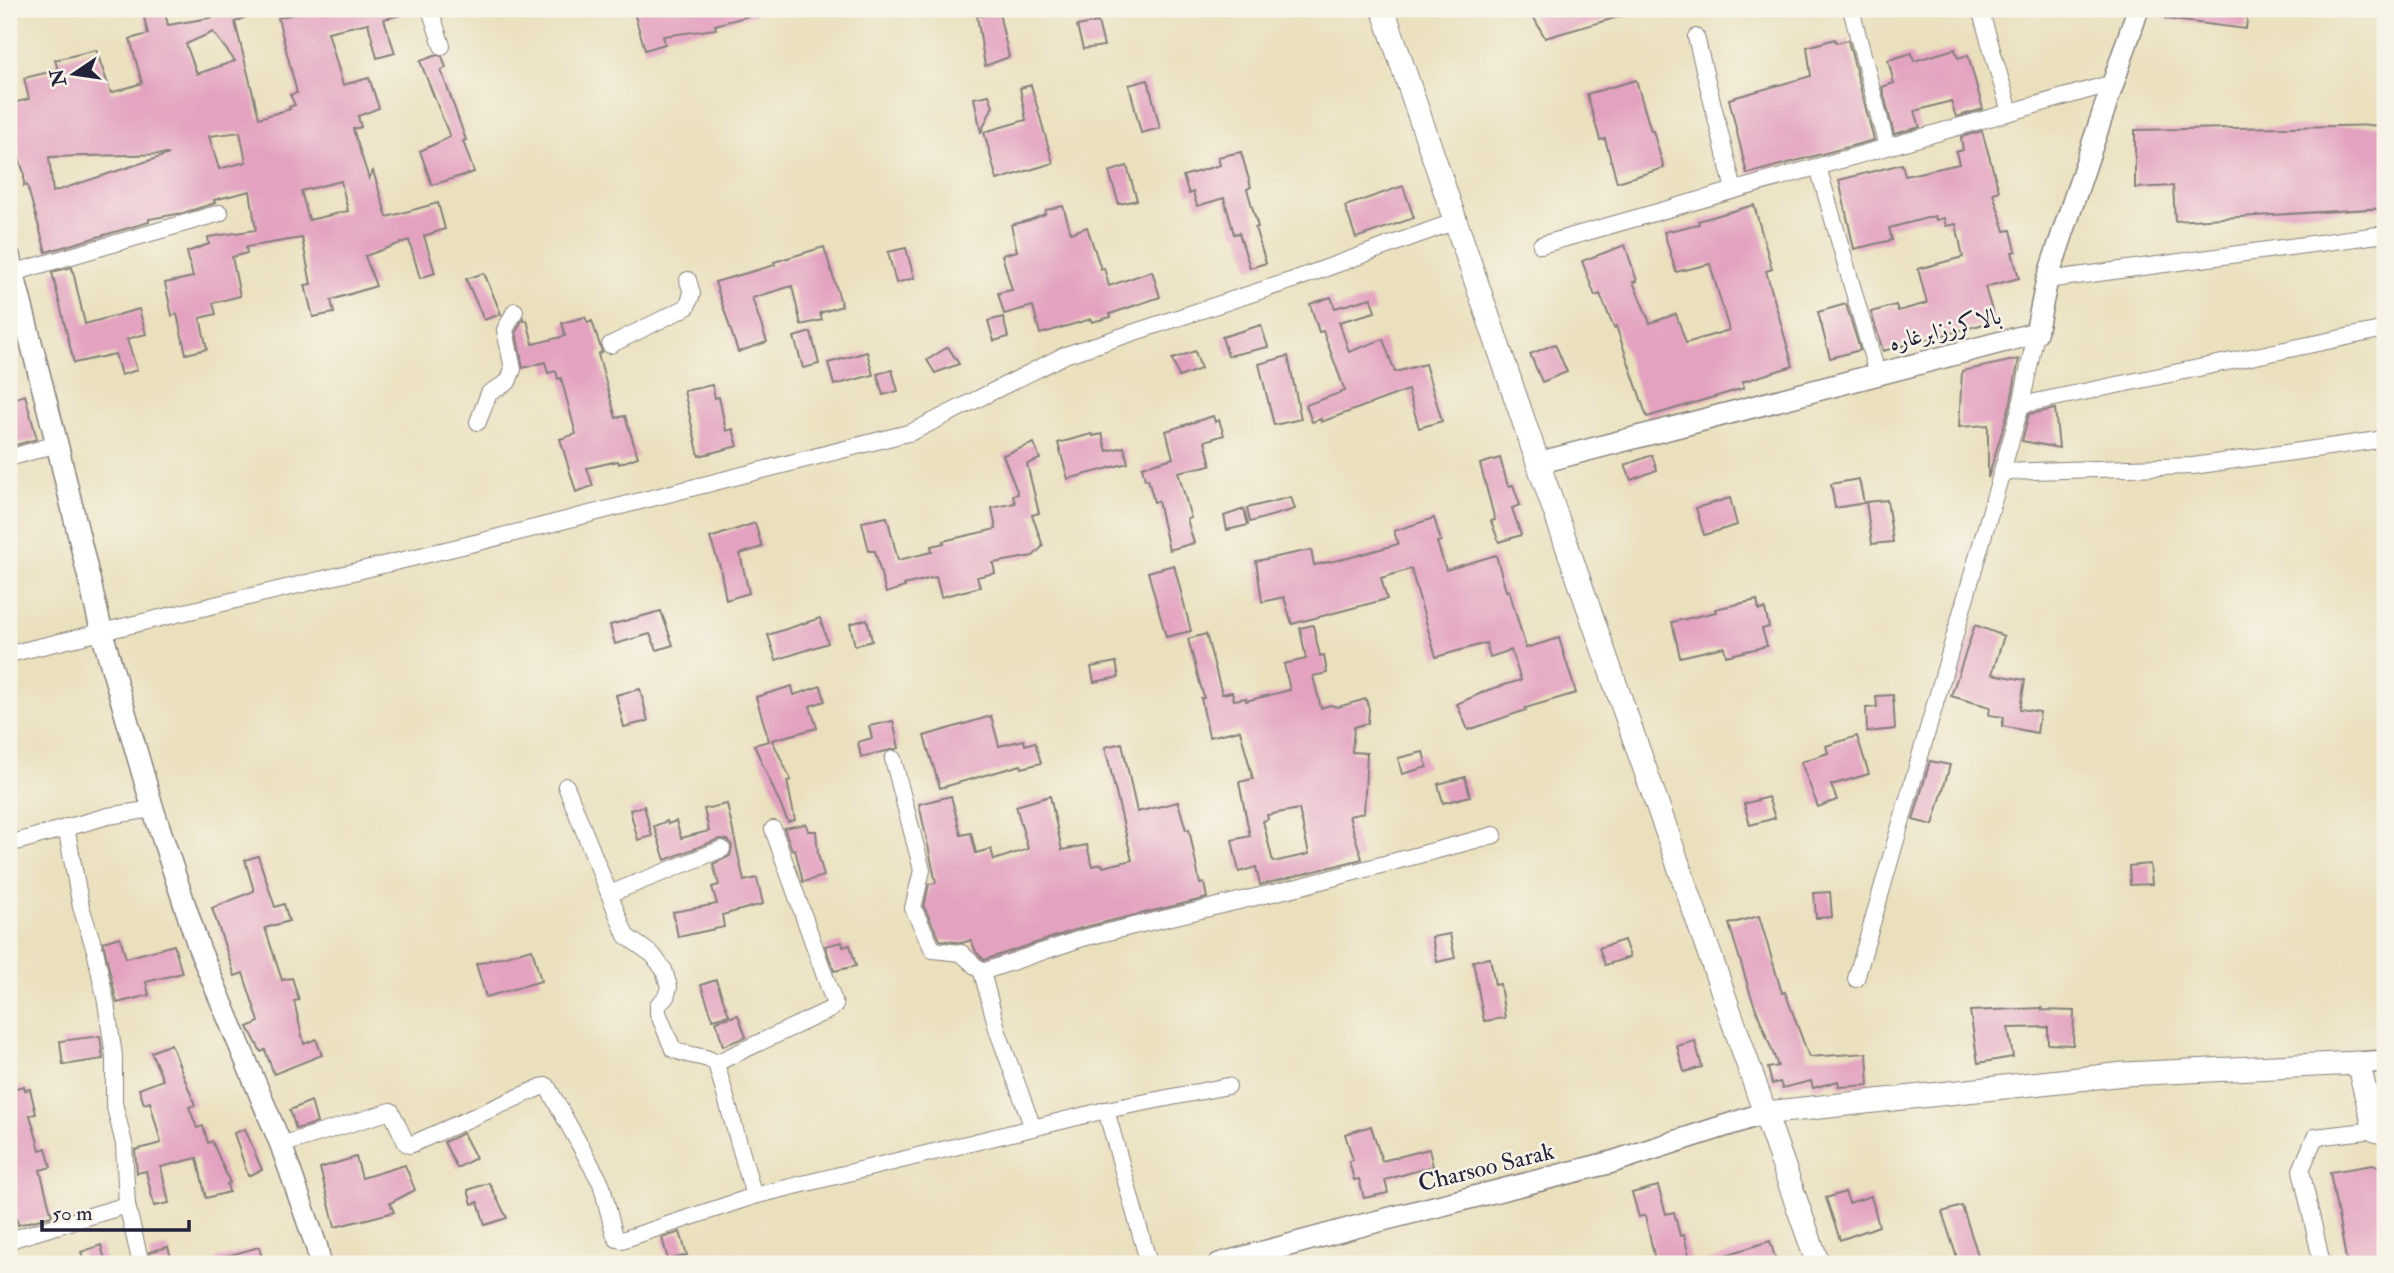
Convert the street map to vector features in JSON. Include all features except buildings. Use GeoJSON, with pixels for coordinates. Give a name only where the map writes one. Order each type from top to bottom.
{"type":"FeatureCollection","features":[{"type":"Feature","properties":{"kind":"main road"},"geometry":{"type":"LineString","coordinates":[[1383,9],[1538,463],[1818,1264]]}},
{"type":"Feature","properties":{"kind":"main road"},"geometry":{"type":"LineString","coordinates":[[1765,1113],[2124,1074],[2358,1063],[2380,1131]]}},
{"type":"Feature","properties":{"kind":"street"},"geometry":{"type":"LineString","coordinates":[[430,9],[442,46]]}},
{"type":"Feature","properties":{"kind":"street"},"geometry":{"type":"LineString","coordinates":[[1851,9],[1888,147]]}},
{"type":"Feature","properties":{"kind":"street"},"geometry":{"type":"LineString","coordinates":[[1980,9],[2010,112]]}},
{"type":"Feature","properties":{"kind":"street","name":"بالاکرززابرغاره"},"geometry":{"type":"LineString","coordinates":[[1538,463],[2036,333],[2047,280],[2138,9]]}},
{"type":"Feature","properties":{"kind":"street"},"geometry":{"type":"LineString","coordinates":[[1696,37],[1734,190]]}},
{"type":"Feature","properties":{"kind":"street"},"geometry":{"type":"LineString","coordinates":[[1541,245],[2113,83]]}},
{"type":"Feature","properties":{"kind":"street"},"geometry":{"type":"LineString","coordinates":[[1818,167],[1877,373]]}},
{"type":"Feature","properties":{"kind":"street"},"geometry":{"type":"LineString","coordinates":[[220,213],[10,268],[57,444],[102,633],[153,809],[199,948],[281,1145],[317,1248],[320,1264]]}},
{"type":"Feature","properties":{"kind":"street"},"geometry":{"type":"LineString","coordinates":[[9,653],[492,538],[912,432],[1065,355],[1293,280],[1456,221]]}},
{"type":"Feature","properties":{"kind":"street"},"geometry":{"type":"LineString","coordinates":[[2047,280],[2385,234]]}},
{"type":"Feature","properties":{"kind":"street"},"geometry":{"type":"LineString","coordinates":[[610,345],[687,307],[692,294],[688,280]]}},
{"type":"Feature","properties":{"kind":"street"},"geometry":{"type":"LineString","coordinates":[[478,422],[489,393],[508,382],[513,369],[505,330],[515,311]]}},
{"type":"Feature","properties":{"kind":"street"},"geometry":{"type":"LineString","coordinates":[[2021,405],[2385,328]]}},
{"type":"Feature","properties":{"kind":"street"},"geometry":{"type":"LineString","coordinates":[[1856,979],[2021,405],[2036,333]]}},
{"type":"Feature","properties":{"kind":"street"},"geometry":{"type":"LineString","coordinates":[[2002,472],[2193,466],[2385,439]]}},
{"type":"Feature","properties":{"kind":"street"},"geometry":{"type":"LineString","coordinates":[[9,458],[57,444]]}},
{"type":"Feature","properties":{"kind":"street"},"geometry":{"type":"LineString","coordinates":[[893,759],[922,870],[913,908],[933,950],[961,953],[982,972],[998,1032],[1033,1128]]}},
{"type":"Feature","properties":{"kind":"street"},"geometry":{"type":"LineString","coordinates":[[566,786],[626,936],[653,955],[664,970],[669,987],[666,997],[658,1004],[658,1013],[673,1049],[688,1056],[709,1057],[716,1063],[754,1196]]}},
{"type":"Feature","properties":{"kind":"street"},"geometry":{"type":"LineString","coordinates":[[9,844],[107,816],[153,809]]}},
{"type":"Feature","properties":{"kind":"street"},"geometry":{"type":"LineString","coordinates":[[66,827],[81,907],[95,950],[106,1002],[114,1056],[114,1103],[124,1144],[127,1205],[141,1264]]}},
{"type":"Feature","properties":{"kind":"street"},"geometry":{"type":"LineString","coordinates":[[716,1063],[835,1005],[773,829]]}},
{"type":"Feature","properties":{"kind":"street"},"geometry":{"type":"LineString","coordinates":[[982,972],[1083,938],[1298,887],[1494,835]]}},
{"type":"Feature","properties":{"kind":"street"},"geometry":{"type":"LineString","coordinates":[[609,894],[722,849]]}},
{"type":"Feature","properties":{"kind":"street"},"geometry":{"type":"LineString","coordinates":[[2358,1063],[2385,1061]]}},
{"type":"Feature","properties":{"kind":"street"},"geometry":{"type":"LineString","coordinates":[[281,1145],[391,1111],[406,1143],[410,1145],[547,1086],[601,1183],[617,1239],[622,1240],[754,1196],[1106,1110],[1228,1086]]}},
{"type":"Feature","properties":{"kind":"street"},"geometry":{"type":"LineString","coordinates":[[1106,1110],[1149,1264]]}},
{"type":"Feature","properties":{"kind":"street","name":"Charsoo Sarak"},"geometry":{"type":"LineString","coordinates":[[1219,1264],[1612,1162],[1765,1113]]}},
{"type":"Feature","properties":{"kind":"street"},"geometry":{"type":"LineString","coordinates":[[2322,1264],[2301,1170],[2315,1137],[2380,1131]]}},
{"type":"Feature","properties":{"kind":"street"},"geometry":{"type":"LineString","coordinates":[[9,1242],[127,1205]]}}]}
